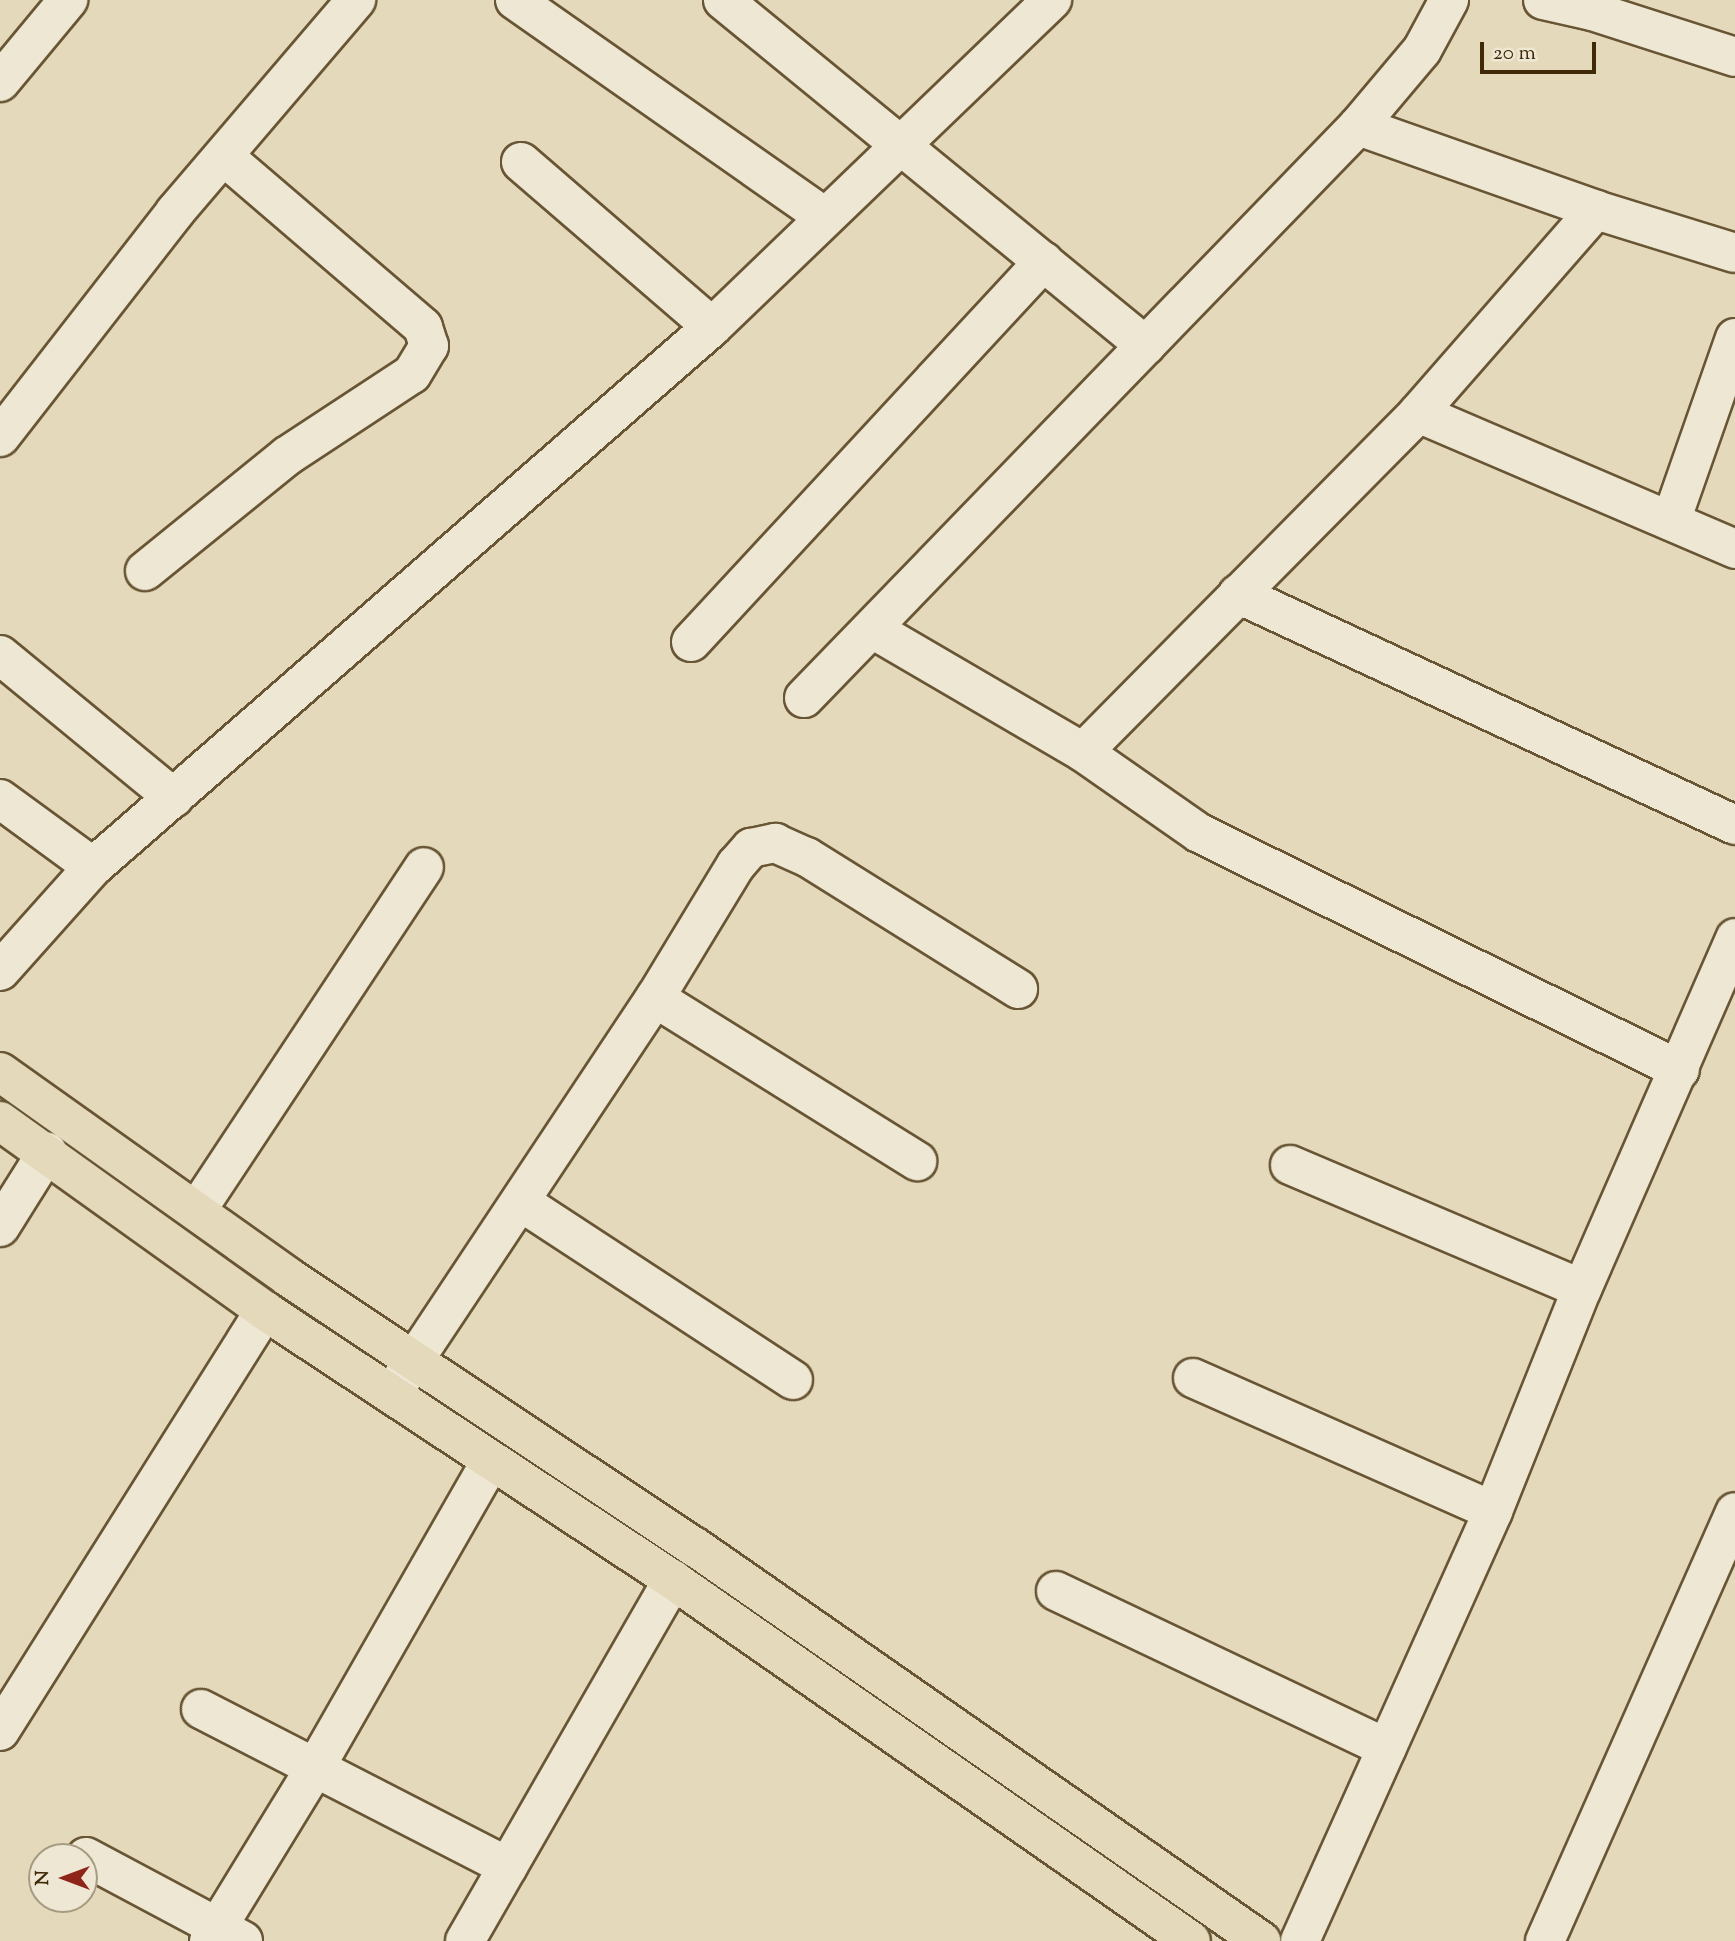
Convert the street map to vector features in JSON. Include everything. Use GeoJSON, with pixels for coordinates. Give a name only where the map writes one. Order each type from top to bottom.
{"type":"FeatureCollection","features":[{"type":"Feature","properties":{"kind":"main road"},"geometry":{"type":"LineString","coordinates":[[0,1072],[414,1361],[695,1547],[1261,1941]]}},
{"type":"Feature","properties":{"kind":"main road"},"geometry":{"type":"LineString","coordinates":[[0,1121],[47,1152],[265,1311],[673,1580],[1175,1936]]}},
{"type":"Feature","properties":{"kind":"street"},"geometry":{"type":"LineString","coordinates":[[0,82],[68,0]]}},
{"type":"Feature","properties":{"kind":"street"},"geometry":{"type":"LineString","coordinates":[[0,437],[176,212],[356,0]]}},
{"type":"Feature","properties":{"kind":"street"},"geometry":{"type":"LineString","coordinates":[[516,0],[824,216]]}},
{"type":"Feature","properties":{"kind":"street"},"geometry":{"type":"LineString","coordinates":[[723,0],[901,141],[1146,346]]}},
{"type":"Feature","properties":{"kind":"street"},"geometry":{"type":"LineString","coordinates":[[6,951],[93,867],[712,327],[901,141],[1052,0]]}},
{"type":"Feature","properties":{"kind":"street"},"geometry":{"type":"LineString","coordinates":[[804,698],[874,630],[1358,126],[1422,50],[1449,0]]}},
{"type":"Feature","properties":{"kind":"street"},"geometry":{"type":"LineString","coordinates":[[1543,0],[1592,11],[1735,57]]}},
{"type":"Feature","properties":{"kind":"street"},"geometry":{"type":"LineString","coordinates":[[1358,126],[1596,210],[1735,253]]}},
{"type":"Feature","properties":{"kind":"street"},"geometry":{"type":"LineString","coordinates":[[145,571],[287,456],[412,374],[429,346],[423,327],[225,157]]}},
{"type":"Feature","properties":{"kind":"street"},"geometry":{"type":"LineString","coordinates":[[521,162],[712,327]]}},
{"type":"Feature","properties":{"kind":"street"},"geometry":{"type":"LineString","coordinates":[[1083,752],[1418,413],[1596,210]]}},
{"type":"Feature","properties":{"kind":"street"},"geometry":{"type":"LineString","coordinates":[[691,642],[1044,261]]}},
{"type":"Feature","properties":{"kind":"street"},"geometry":{"type":"LineString","coordinates":[[1671,521],[1735,338]]}},
{"type":"Feature","properties":{"kind":"street"},"geometry":{"type":"LineString","coordinates":[[1418,413],[1735,548]]}},
{"type":"Feature","properties":{"kind":"street"},"geometry":{"type":"LineString","coordinates":[[1238,594],[1735,825]]}},
{"type":"Feature","properties":{"kind":"street"},"geometry":{"type":"LineString","coordinates":[[874,630],[1083,752],[1199,833],[1680,1070]]}},
{"type":"Feature","properties":{"kind":"street"},"geometry":{"type":"LineString","coordinates":[[0,656],[174,798]]}},
{"type":"Feature","properties":{"kind":"street"},"geometry":{"type":"LineString","coordinates":[[0,799],[93,867]]}},
{"type":"Feature","properties":{"kind":"street"},"geometry":{"type":"LineString","coordinates":[[391,1395],[655,998],[736,864],[762,842],[775,843],[807,857],[1017,989]]}},
{"type":"Feature","properties":{"kind":"street"},"geometry":{"type":"LineString","coordinates":[[197,1210],[424,867]]}},
{"type":"Feature","properties":{"kind":"street"},"geometry":{"type":"LineString","coordinates":[[1300,1941],[1493,1511],[1582,1289],[1680,1070],[1735,938]]}},
{"type":"Feature","properties":{"kind":"street"},"geometry":{"type":"LineString","coordinates":[[655,998],[917,1161]]}},
{"type":"Feature","properties":{"kind":"street"},"geometry":{"type":"LineString","coordinates":[[0,1227],[47,1152]]}},
{"type":"Feature","properties":{"kind":"street"},"geometry":{"type":"LineString","coordinates":[[1290,1165],[1582,1289]]}},
{"type":"Feature","properties":{"kind":"street"},"geometry":{"type":"LineString","coordinates":[[521,1202],[793,1380]]}},
{"type":"Feature","properties":{"kind":"street"},"geometry":{"type":"LineString","coordinates":[[0,1731],[265,1311]]}},
{"type":"Feature","properties":{"kind":"street"},"geometry":{"type":"LineString","coordinates":[[1193,1378],[1493,1511]]}},
{"type":"Feature","properties":{"kind":"street"},"geometry":{"type":"LineString","coordinates":[[98,1864],[223,1936],[315,1768],[491,1461]]}},
{"type":"Feature","properties":{"kind":"street"},"geometry":{"type":"LineString","coordinates":[[1545,1941],[1735,1512]]}},
{"type":"Feature","properties":{"kind":"street"},"geometry":{"type":"LineString","coordinates":[[465,1941],[673,1580]]}},
{"type":"Feature","properties":{"kind":"street"},"geometry":{"type":"LineString","coordinates":[[1056,1591],[1387,1748]]}},
{"type":"Feature","properties":{"kind":"street"},"geometry":{"type":"LineString","coordinates":[[201,1709],[508,1867]]}}]}
